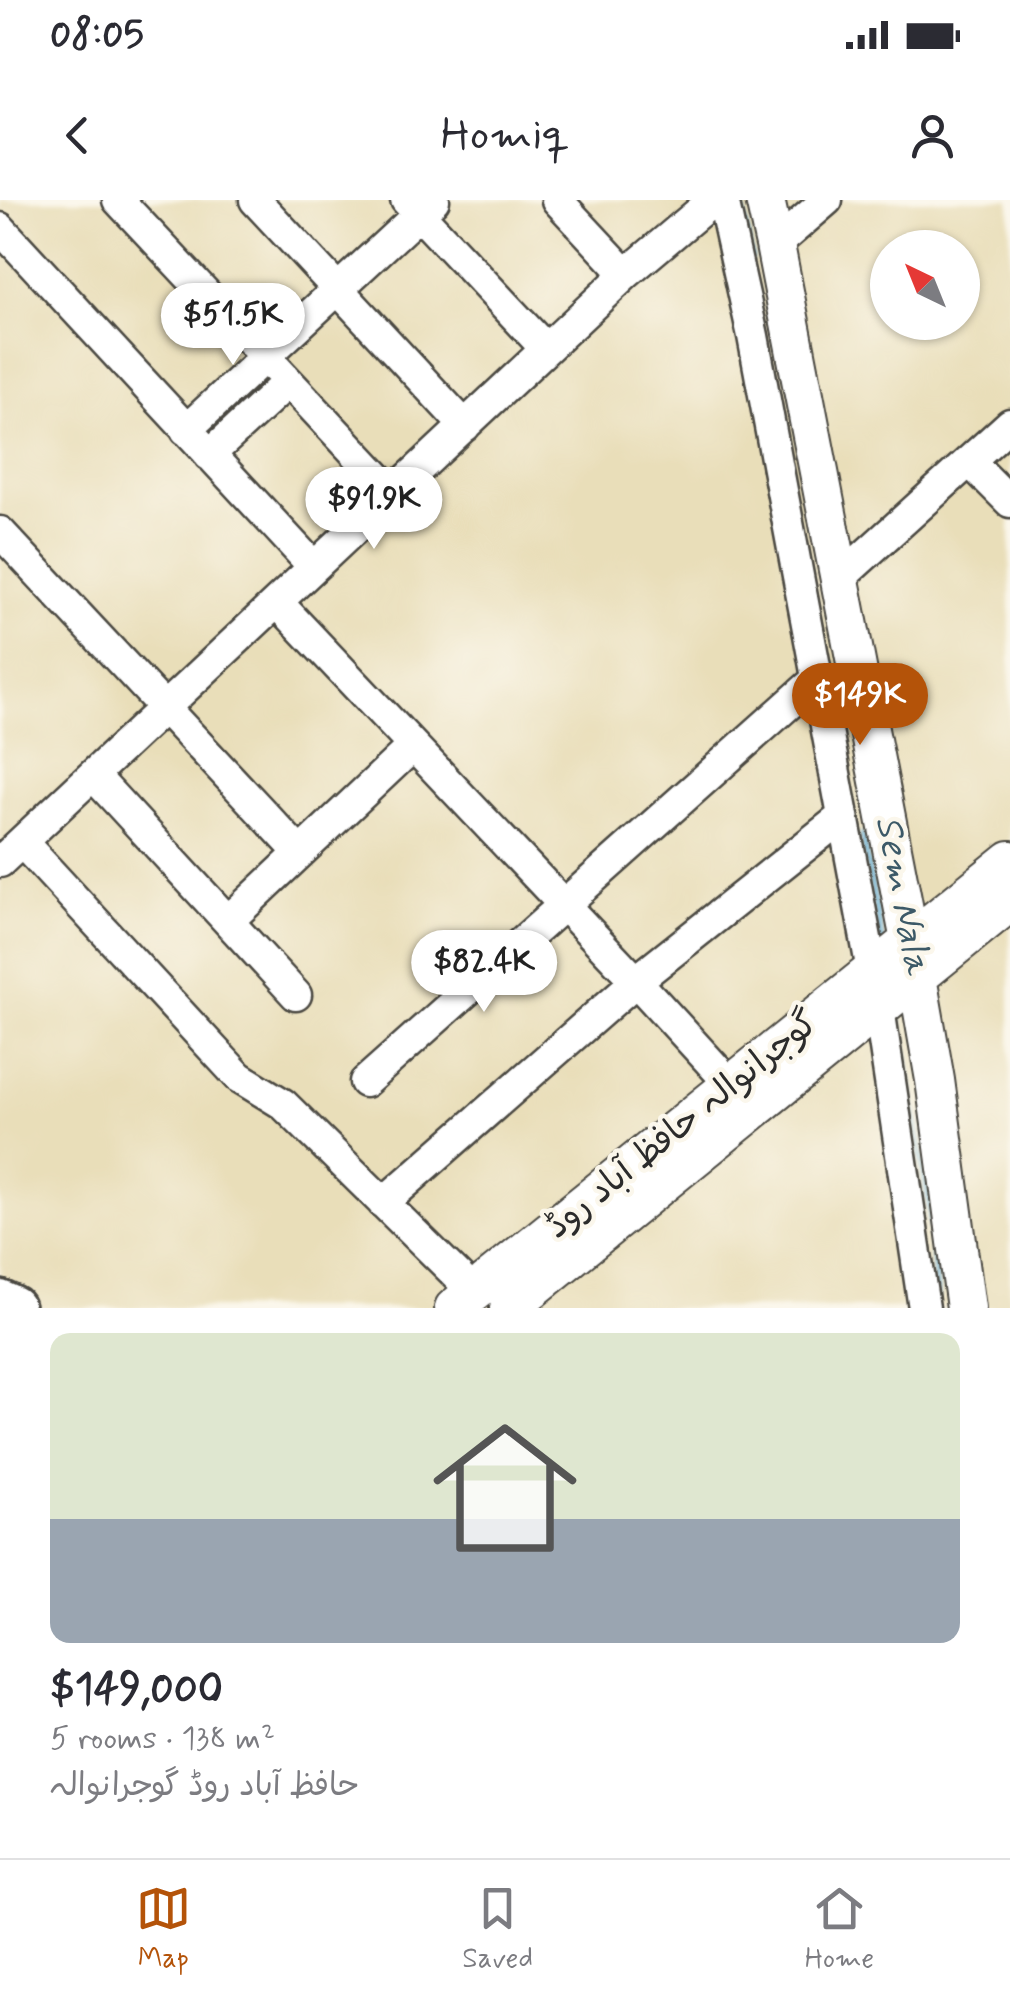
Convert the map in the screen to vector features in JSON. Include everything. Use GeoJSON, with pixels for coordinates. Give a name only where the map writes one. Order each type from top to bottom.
{"type":"FeatureCollection","features":[{"type":"Feature","properties":{"kind":"highway"},"geometry":{"type":"LineString","coordinates":[[0,1302],[13,1308]]}},
{"type":"Feature","properties":{"kind":"main road"},"geometry":{"type":"LineString","coordinates":[[765,200],[935,1080],[966,1308]]}},
{"type":"Feature","properties":{"kind":"main road"},"geometry":{"type":"LineString","coordinates":[[913,959],[1010,860]]}},
{"type":"Feature","properties":{"kind":"main road"},"geometry":{"type":"LineString","coordinates":[[913,959],[1010,902]]}},
{"type":"Feature","properties":{"kind":"main road","name":"گوجرانوالہ حافظ آباد روڈ"},"geometry":{"type":"LineString","coordinates":[[509,1308],[913,959]]}},
{"type":"Feature","properties":{"kind":"main road","name":"گوجرانوالہ حافظ آباد روڈ"},"geometry":{"type":"LineString","coordinates":[[464,1300],[732,1086],[875,990]]}},
{"type":"Feature","properties":{"kind":"street"},"geometry":{"type":"LineString","coordinates":[[118,200],[393,493]]}},
{"type":"Feature","properties":{"kind":"street"},"geometry":{"type":"LineString","coordinates":[[255,200],[464,426]]}},
{"type":"Feature","properties":{"kind":"street"},"geometry":{"type":"LineString","coordinates":[[557,200],[626,274]]}},
{"type":"Feature","properties":{"kind":"street"},"geometry":{"type":"LineString","coordinates":[[776,245],[827,200]]}},
{"type":"Feature","properties":{"kind":"street"},"geometry":{"type":"LineString","coordinates":[[464,1300],[383,1203],[282,1104],[239,1077],[11,852],[626,274],[710,202],[752,336],[875,990],[924,1308]]}},
{"type":"Feature","properties":{"kind":"street"},"geometry":{"type":"LineString","coordinates":[[186,430],[420,205],[546,349]]}},
{"type":"Feature","properties":{"kind":"street"},"geometry":{"type":"LineString","coordinates":[[0,228],[314,568]]}},
{"type":"Feature","properties":{"kind":"street"},"geometry":{"type":"LineString","coordinates":[[209,455],[288,382]]}},
{"type":"Feature","properties":{"kind":"street"},"geometry":{"type":"LineString","coordinates":[[840,578],[1010,424]]}},
{"type":"Feature","properties":{"kind":"street"},"geometry":{"type":"LineString","coordinates":[[969,462],[1010,502]]}},
{"type":"Feature","properties":{"kind":"street"},"geometry":{"type":"LineString","coordinates":[[0,532],[300,853]]}},
{"type":"Feature","properties":{"kind":"street"},"geometry":{"type":"LineString","coordinates":[[277,602],[732,1086]]}},
{"type":"Feature","properties":{"kind":"street"},"geometry":{"type":"LineString","coordinates":[[365,1082],[817,679]]}},
{"type":"Feature","properties":{"kind":"street"},"geometry":{"type":"LineString","coordinates":[[228,921],[414,746]]}},
{"type":"Feature","properties":{"kind":"street"},"geometry":{"type":"LineString","coordinates":[[93,775],[296,995]]}},
{"type":"Feature","properties":{"kind":"street"},"geometry":{"type":"LineString","coordinates":[[383,1203],[636,980],[842,817]]}},
{"type":"Feature","properties":{"kind":"waterway","name":"Sem Nala"},"geometry":{"type":"LineString","coordinates":[[740,200],[751,258]]}},
{"type":"Feature","properties":{"kind":"waterway","name":"Sem Nala"},"geometry":{"type":"LineString","coordinates":[[862,835],[883,945]]}},
{"type":"Feature","properties":{"kind":"waterway","name":"Sem Nala"},"geometry":{"type":"LineString","coordinates":[[897,1011],[929,1202],[937,1296]]}}]}
